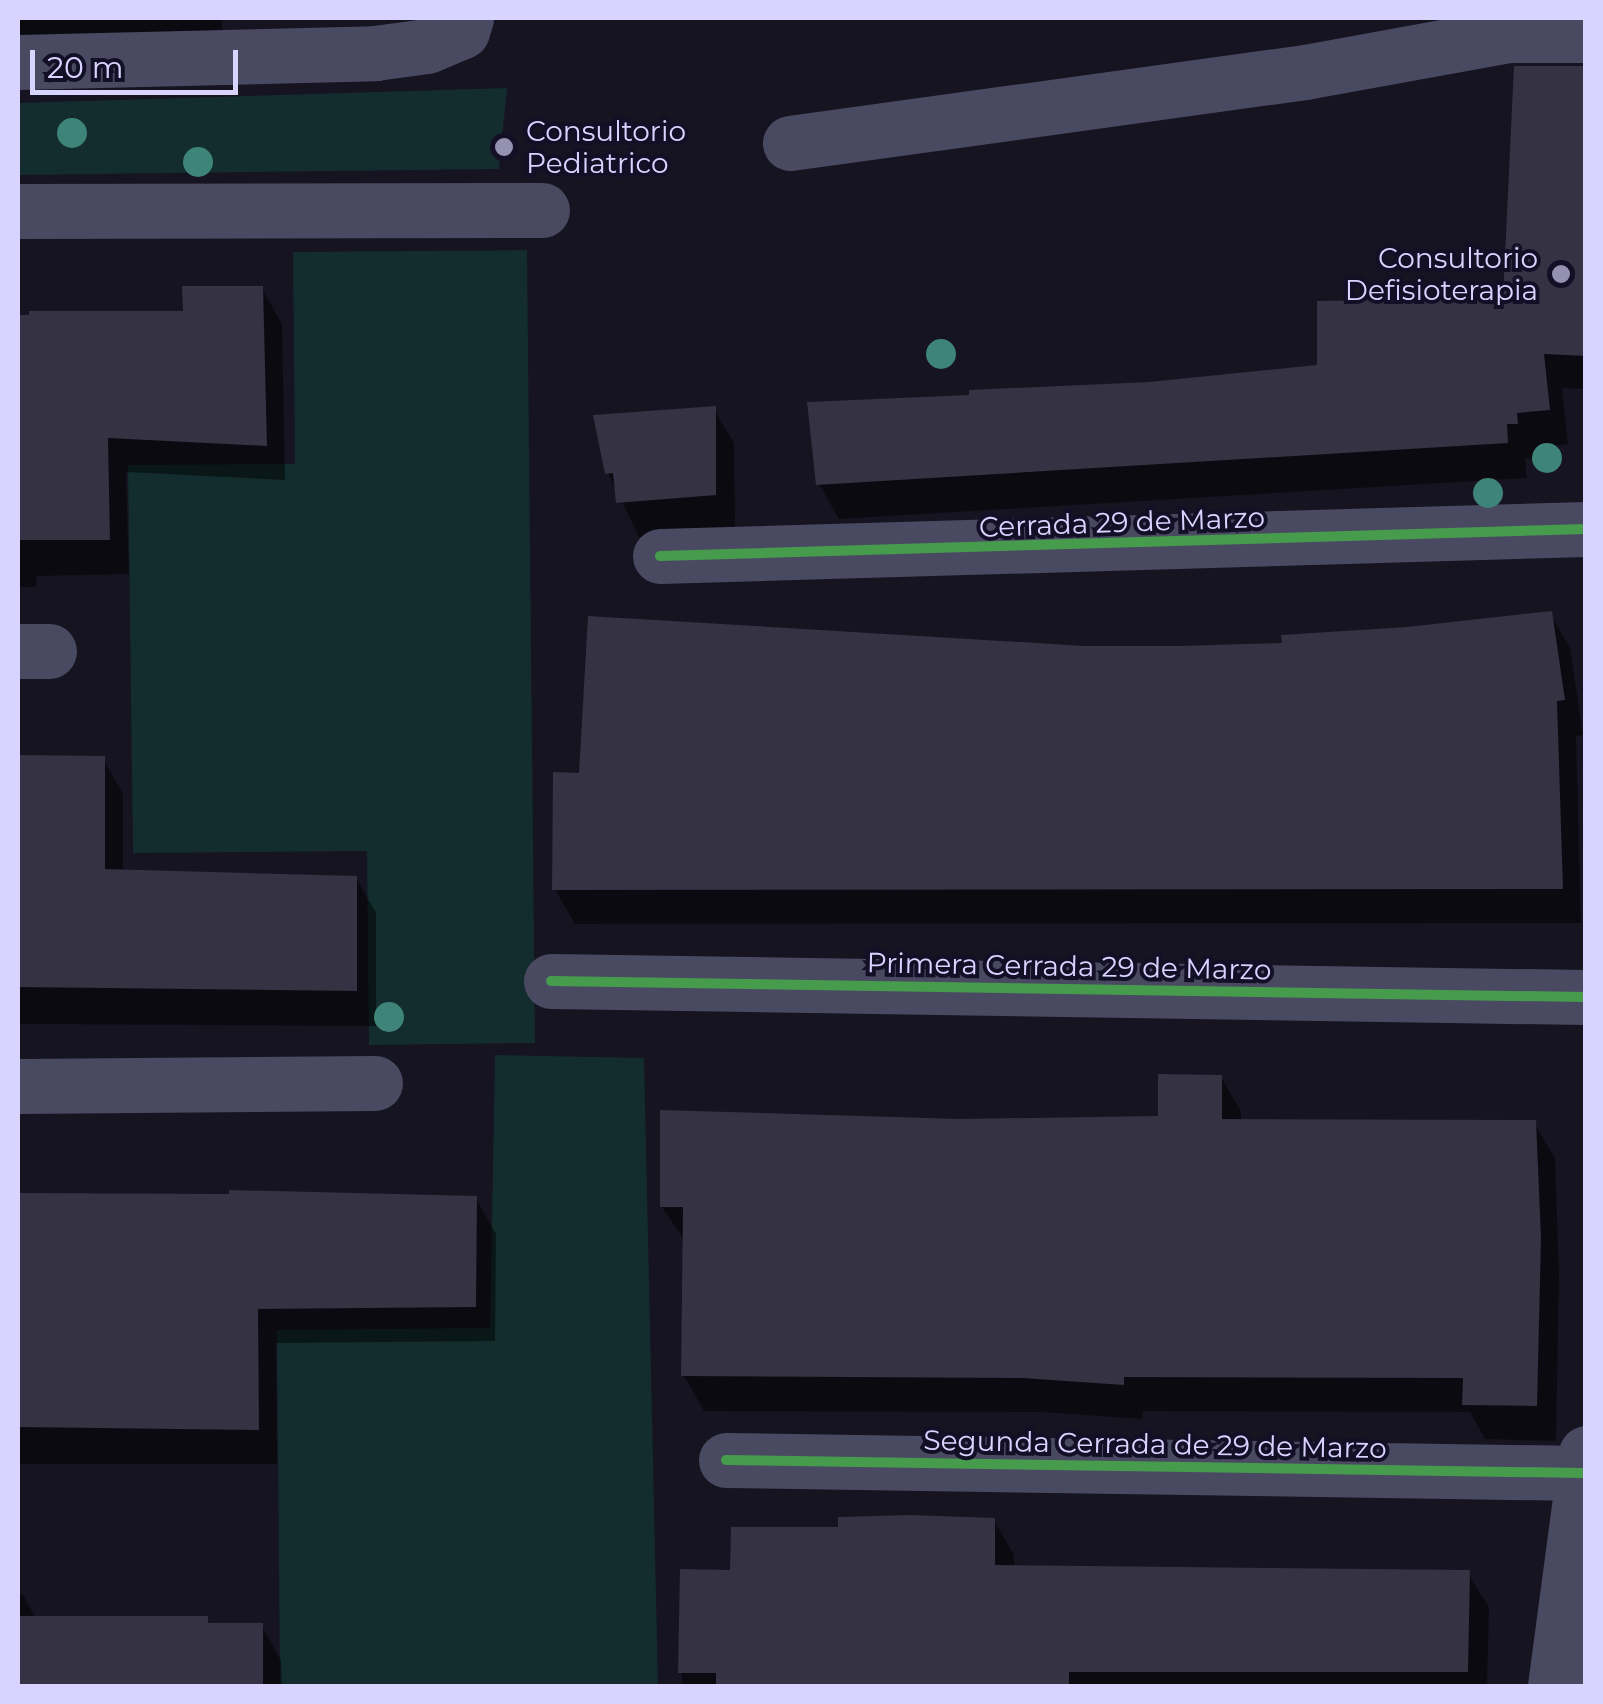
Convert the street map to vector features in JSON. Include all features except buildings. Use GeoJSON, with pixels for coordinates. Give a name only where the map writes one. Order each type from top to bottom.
{"type":"FeatureCollection","features":[{"type":"Feature","properties":{"kind":"street"},"geometry":{"type":"LineString","coordinates":[[18,62],[374,53],[427,46],[464,24]]}},
{"type":"Feature","properties":{"kind":"street"},"geometry":{"type":"LineString","coordinates":[[790,143],[1305,72],[1508,34],[1586,35]]}},
{"type":"Feature","properties":{"kind":"street"},"geometry":{"type":"LineString","coordinates":[[18,211],[542,210]]}},
{"type":"Feature","properties":{"kind":"street","name":"Cerrada 29 de Marzo"},"geometry":{"type":"LineString","coordinates":[[660,556],[1586,529]]}},
{"type":"Feature","properties":{"kind":"street","name":"Primera Cerrada 29 de Marzo"},"geometry":{"type":"LineString","coordinates":[[552,981],[1586,996]]}},
{"type":"Feature","properties":{"kind":"street"},"geometry":{"type":"LineString","coordinates":[[18,1086],[375,1083]]}},
{"type":"Feature","properties":{"kind":"street","name":"Segunda Cerrada de 29 de Marzo"},"geometry":{"type":"LineString","coordinates":[[726,1460],[1584,1463]]}},
{"type":"Feature","properties":{"kind":"street"},"geometry":{"type":"LineString","coordinates":[[1555,1686],[1584,1463]]}},
{"type":"Feature","properties":{"kind":"green space"},"geometry":{"type":"Polygon","coordinates":[[[507,88],[499,169],[18,175],[18,103],[507,88]]]}},
{"type":"Feature","properties":{"kind":"green space"},"geometry":{"type":"Polygon","coordinates":[[[527,250],[535,1043],[369,1045],[367,851],[133,853],[128,465],[295,464],[293,252],[527,250]]]}},
{"type":"Feature","properties":{"kind":"green space"},"geometry":{"type":"Polygon","coordinates":[[[495,1055],[644,1058],[658,1686],[280,1686],[277,1330],[490,1328],[495,1055]]]}},
{"type":"Feature","properties":{"kind":"cycle path"},"geometry":{"type":"LineString","coordinates":[[660,556],[1586,529]]}},
{"type":"Feature","properties":{"kind":"cycle path"},"geometry":{"type":"LineString","coordinates":[[551,981],[1586,997]]}},
{"type":"Feature","properties":{"kind":"cycle path"},"geometry":{"type":"LineString","coordinates":[[726,1460],[1583,1473]]}},
{"type":"Feature","properties":{"kind":"place","name":"Consultorio Pediatrico"},"geometry":{"type":"Point","coordinates":[504,147]}},
{"type":"Feature","properties":{"kind":"place","name":"Consultorio Defisioterapia"},"geometry":{"type":"Point","coordinates":[1561,274]}}]}
